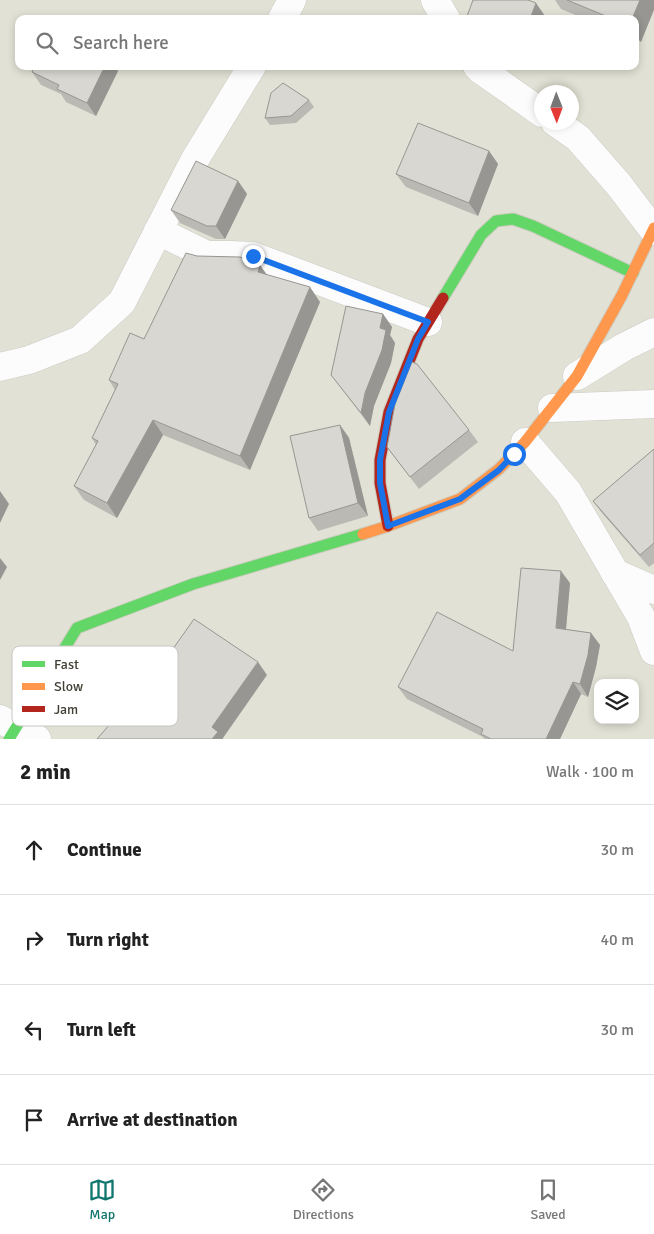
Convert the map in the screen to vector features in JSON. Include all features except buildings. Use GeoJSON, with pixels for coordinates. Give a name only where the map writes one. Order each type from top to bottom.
{"type":"FeatureCollection","features":[{"type":"Feature","properties":{"kind":"street"},"geometry":{"type":"LineString","coordinates":[[284,15],[292,0]]}},
{"type":"Feature","properties":{"kind":"street"},"geometry":{"type":"LineString","coordinates":[[435,0],[444,15]]}},
{"type":"Feature","properties":{"kind":"street"},"geometry":{"type":"LineString","coordinates":[[0,367],[29,360],[80,340],[122,302],[194,161],[250,70]]}},
{"type":"Feature","properties":{"kind":"street"},"geometry":{"type":"LineString","coordinates":[[481,70],[534,107]]}},
{"type":"Feature","properties":{"kind":"street"},"geometry":{"type":"LineString","coordinates":[[66,646],[77,628],[193,584],[388,526],[460,499],[499,470],[525,442],[577,376],[622,295],[654,229],[578,138],[566,130]]}},
{"type":"Feature","properties":{"kind":"street"},"geometry":{"type":"LineString","coordinates":[[388,526],[380,483],[380,460],[389,412],[418,339],[481,235],[496,221],[513,219],[533,226],[633,273]]}},
{"type":"Feature","properties":{"kind":"street"},"geometry":{"type":"LineString","coordinates":[[158,231],[207,255],[253,256],[428,322]]}},
{"type":"Feature","properties":{"kind":"street"},"geometry":{"type":"LineString","coordinates":[[577,376],[624,347],[654,332]]}},
{"type":"Feature","properties":{"kind":"street"},"geometry":{"type":"LineString","coordinates":[[552,408],[654,404]]}},
{"type":"Feature","properties":{"kind":"street"},"geometry":{"type":"LineString","coordinates":[[525,442],[568,492],[641,617],[654,651]]}},
{"type":"Feature","properties":{"kind":"street"},"geometry":{"type":"LineString","coordinates":[[615,573],[654,590]]}},
{"type":"Feature","properties":{"kind":"shaded area"},"geometry":{"type":"Polygon","coordinates":[[[0,0],[654,0],[654,739],[0,739],[0,0]]]}},
{"type":"Feature","properties":{"kind":"traffic: fast"},"geometry":{"type":"LineString","coordinates":[[443,298],[481,235],[496,221],[513,219],[533,226],[633,273]]}},
{"type":"Feature","properties":{"kind":"traffic: fast"},"geometry":{"type":"LineString","coordinates":[[66,646],[77,628],[193,584],[363,534]]}},
{"type":"Feature","properties":{"kind":"traffic: fast"},"geometry":{"type":"LineString","coordinates":[[9,739],[17,726]]}},
{"type":"Feature","properties":{"kind":"traffic: slow"},"geometry":{"type":"LineString","coordinates":[[363,534],[460,499],[499,469],[525,442],[577,376],[622,295],[654,228]]}},
{"type":"Feature","properties":{"kind":"traffic: jam"},"geometry":{"type":"LineString","coordinates":[[388,526],[380,483],[380,460],[389,412],[418,339],[443,298]]}},
{"type":"Feature","properties":{"kind":"route"},"geometry":{"type":"LineString","coordinates":[[253,256],[428,322],[418,339],[389,412],[380,460],[380,483],[388,526],[460,499],[499,470],[514,454]]}}]}
